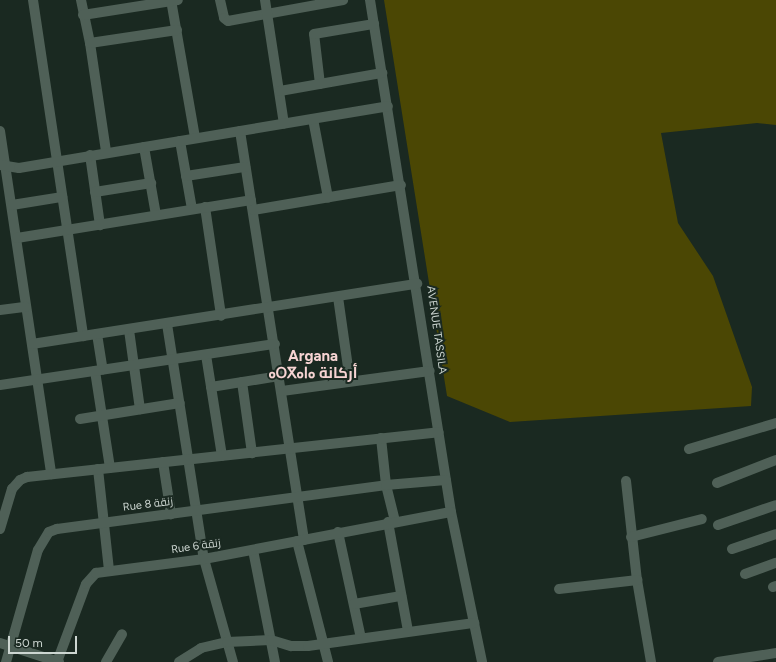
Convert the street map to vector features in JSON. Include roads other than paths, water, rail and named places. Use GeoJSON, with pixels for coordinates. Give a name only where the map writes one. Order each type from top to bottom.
{"type":"FeatureCollection","features":[{"type":"Feature","properties":{"kind":"street"},"geometry":{"type":"LineString","coordinates":[[33,0],[83,336]]}},
{"type":"Feature","properties":{"kind":"street"},"geometry":{"type":"LineString","coordinates":[[81,0],[90,43],[106,152]]}},
{"type":"Feature","properties":{"kind":"street"},"geometry":{"type":"LineString","coordinates":[[83,15],[174,0],[176,30],[195,138]]}},
{"type":"Feature","properties":{"kind":"street"},"geometry":{"type":"LineString","coordinates":[[220,0],[224,18],[228,21],[343,0]]}},
{"type":"Feature","properties":{"kind":"street"},"geometry":{"type":"LineString","coordinates":[[265,0],[284,124]]}},
{"type":"Feature","properties":{"kind":"street","name":"AVENUE TASSILA"},"geometry":{"type":"LineString","coordinates":[[370,0],[417,284],[451,512],[482,662]]}},
{"type":"Feature","properties":{"kind":"street"},"geometry":{"type":"LineString","coordinates":[[320,84],[314,34],[374,24]]}},
{"type":"Feature","properties":{"kind":"street"},"geometry":{"type":"LineString","coordinates":[[90,43],[176,30]]}},
{"type":"Feature","properties":{"kind":"street"},"geometry":{"type":"LineString","coordinates":[[280,91],[382,73]]}},
{"type":"Feature","properties":{"kind":"street"},"geometry":{"type":"LineString","coordinates":[[3,166],[19,168],[106,152],[388,106]]}},
{"type":"Feature","properties":{"kind":"street"},"geometry":{"type":"LineString","coordinates":[[313,119],[328,198]]}},
{"type":"Feature","properties":{"kind":"street"},"geometry":{"type":"LineString","coordinates":[[0,131],[3,166],[12,205],[51,474]]}},
{"type":"Feature","properties":{"kind":"street"},"geometry":{"type":"LineString","coordinates":[[240,131],[280,376],[296,497],[300,540],[328,662]]}},
{"type":"Feature","properties":{"kind":"street"},"geometry":{"type":"LineString","coordinates":[[180,141],[192,209]]}},
{"type":"Feature","properties":{"kind":"street"},"geometry":{"type":"LineString","coordinates":[[144,146],[156,215]]}},
{"type":"Feature","properties":{"kind":"street"},"geometry":{"type":"LineString","coordinates":[[90,155],[100,225]]}},
{"type":"Feature","properties":{"kind":"street"},"geometry":{"type":"LineString","coordinates":[[186,176],[245,167]]}},
{"type":"Feature","properties":{"kind":"street"},"geometry":{"type":"LineString","coordinates":[[95,192],[151,183]]}},
{"type":"Feature","properties":{"kind":"street"},"geometry":{"type":"LineString","coordinates":[[17,238],[205,207],[252,205],[328,198],[401,185]]}},
{"type":"Feature","properties":{"kind":"street"},"geometry":{"type":"LineString","coordinates":[[12,205],[62,197]]}},
{"type":"Feature","properties":{"kind":"street"},"geometry":{"type":"LineString","coordinates":[[205,207],[221,316]]}},
{"type":"Feature","properties":{"kind":"street"},"geometry":{"type":"LineString","coordinates":[[32,344],[221,316],[417,284]]}},
{"type":"Feature","properties":{"kind":"street"},"geometry":{"type":"LineString","coordinates":[[338,297],[350,381]]}},
{"type":"Feature","properties":{"kind":"street"},"geometry":{"type":"LineString","coordinates":[[0,310],[26,307]]}},
{"type":"Feature","properties":{"kind":"street"},"geometry":{"type":"LineString","coordinates":[[167,324],[204,559],[233,662]]}},
{"type":"Feature","properties":{"kind":"street"},"geometry":{"type":"LineString","coordinates":[[129,330],[140,409]]}},
{"type":"Feature","properties":{"kind":"street"},"geometry":{"type":"LineString","coordinates":[[97,334],[103,415],[110,468]]}},
{"type":"Feature","properties":{"kind":"street"},"geometry":{"type":"LineString","coordinates":[[0,385],[275,344]]}},
{"type":"Feature","properties":{"kind":"street"},"geometry":{"type":"LineString","coordinates":[[206,355],[222,456]]}},
{"type":"Feature","properties":{"kind":"street"},"geometry":{"type":"LineString","coordinates":[[282,391],[430,371]]}},
{"type":"Feature","properties":{"kind":"street"},"geometry":{"type":"LineString","coordinates":[[211,387],[280,376]]}},
{"type":"Feature","properties":{"kind":"street"},"geometry":{"type":"LineString","coordinates":[[242,382],[252,452]]}},
{"type":"Feature","properties":{"kind":"street"},"geometry":{"type":"LineString","coordinates":[[80,419],[180,403]]}},
{"type":"Feature","properties":{"kind":"street"},"geometry":{"type":"LineString","coordinates":[[689,449],[776,423]]}},
{"type":"Feature","properties":{"kind":"street"},"geometry":{"type":"LineString","coordinates":[[0,529],[17,482],[27,477],[439,432]]}},
{"type":"Feature","properties":{"kind":"street"},"geometry":{"type":"LineString","coordinates":[[381,438],[386,485],[408,632]]}},
{"type":"Feature","properties":{"kind":"street"},"geometry":{"type":"LineString","coordinates":[[717,483],[776,460]]}},
{"type":"Feature","properties":{"kind":"street"},"geometry":{"type":"LineString","coordinates":[[163,462],[171,514]]}},
{"type":"Feature","properties":{"kind":"street"},"geometry":{"type":"LineString","coordinates":[[98,469],[109,570]]}},
{"type":"Feature","properties":{"kind":"street","name":"Rue 8 زنقة"},"geometry":{"type":"LineString","coordinates":[[6,662],[43,539],[57,529],[386,485],[446,480]]}},
{"type":"Feature","properties":{"kind":"street"},"geometry":{"type":"LineString","coordinates":[[626,481],[631,537],[651,662]]}},
{"type":"Feature","properties":{"kind":"street"},"geometry":{"type":"LineString","coordinates":[[718,525],[776,505]]}},
{"type":"Feature","properties":{"kind":"street","name":"Rue 6 زنقة"},"geometry":{"type":"LineString","coordinates":[[58,662],[86,584],[96,574],[109,570],[204,559],[338,532],[451,512]]}},
{"type":"Feature","properties":{"kind":"street"},"geometry":{"type":"LineString","coordinates":[[631,537],[702,519]]}},
{"type":"Feature","properties":{"kind":"street"},"geometry":{"type":"LineString","coordinates":[[338,532],[361,638]]}},
{"type":"Feature","properties":{"kind":"street"},"geometry":{"type":"LineString","coordinates":[[732,549],[776,534]]}},
{"type":"Feature","properties":{"kind":"street"},"geometry":{"type":"LineString","coordinates":[[253,550],[275,662]]}},
{"type":"Feature","properties":{"kind":"street"},"geometry":{"type":"LineString","coordinates":[[745,574],[776,563]]}},
{"type":"Feature","properties":{"kind":"street"},"geometry":{"type":"LineString","coordinates":[[559,589],[637,580]]}},
{"type":"Feature","properties":{"kind":"street"},"geometry":{"type":"LineString","coordinates":[[354,604],[402,596]]}},
{"type":"Feature","properties":{"kind":"street"},"geometry":{"type":"LineString","coordinates":[[179,662],[201,648],[228,642],[271,640],[299,646],[474,623]]}},
{"type":"Feature","properties":{"kind":"street"},"geometry":{"type":"LineString","coordinates":[[106,662],[122,634]]}},
{"type":"Feature","properties":{"kind":"street"},"geometry":{"type":"LineString","coordinates":[[0,643],[58,662]]}},
{"type":"Feature","properties":{"kind":"street"},"geometry":{"type":"LineString","coordinates":[[718,662],[776,653]]}},
{"type":"Feature","properties":{"kind":"district","name":"Argana ⴰⵔⴳⴰⵏⴰ أركانة"},"geometry":{"type":"Point","coordinates":[313,364]}}]}
